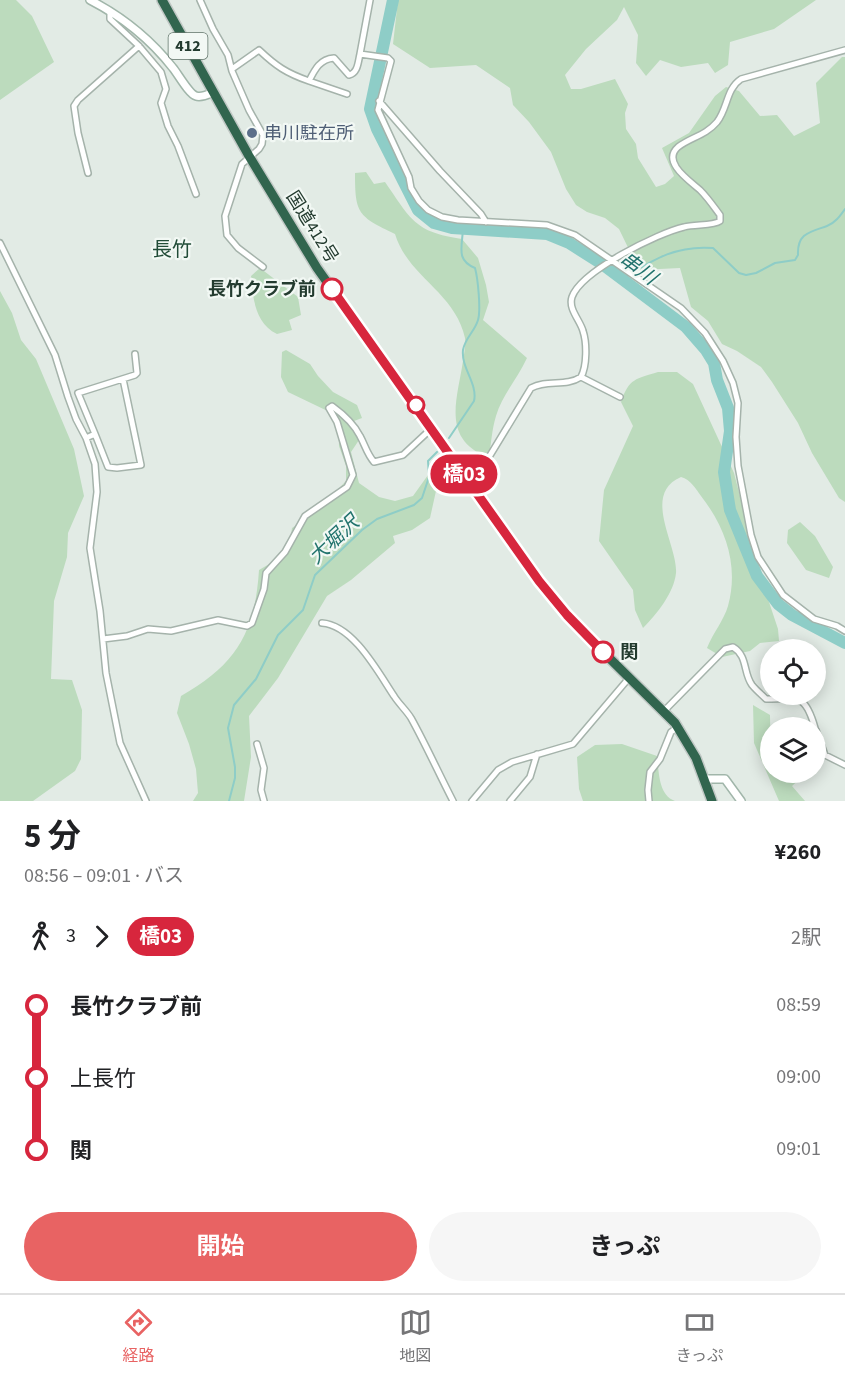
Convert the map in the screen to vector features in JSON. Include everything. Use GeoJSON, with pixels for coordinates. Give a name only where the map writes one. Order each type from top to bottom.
{"type":"FeatureCollection","features":[{"type":"Feature","properties":{"kind":"highway","name":"国道412号"},"geometry":{"type":"LineString","coordinates":[[162,0],[249,156],[317,268],[547,592],[587,636],[678,727],[691,747],[712,801]]}},
{"type":"Feature","properties":{"kind":"main road"},"geometry":{"type":"LineString","coordinates":[[90,0],[128,25],[167,60],[193,94],[200,97],[214,92]]}},
{"type":"Feature","properties":{"kind":"main road"},"geometry":{"type":"LineString","coordinates":[[705,779],[725,778],[741,801]]}},
{"type":"Feature","properties":{"kind":"street"},"geometry":{"type":"LineString","coordinates":[[200,0],[228,55],[249,110],[263,135],[259,149],[242,164],[225,216],[227,235],[238,248],[264,267]]}},
{"type":"Feature","properties":{"kind":"street"},"geometry":{"type":"LineString","coordinates":[[309,81],[315,68],[326,59],[334,58],[349,75],[356,71],[362,54],[370,0]]}},
{"type":"Feature","properties":{"kind":"street"},"geometry":{"type":"LineString","coordinates":[[110,12],[110,19],[139,46],[161,72],[165,89],[161,103],[196,194]]}},
{"type":"Feature","properties":{"kind":"street"},"geometry":{"type":"LineString","coordinates":[[88,173],[74,106],[139,46]]}},
{"type":"Feature","properties":{"kind":"street"},"geometry":{"type":"LineString","coordinates":[[232,69],[259,50],[286,73],[347,94]]}},
{"type":"Feature","properties":{"kind":"street"},"geometry":{"type":"LineString","coordinates":[[469,481],[486,462],[529,390],[536,385],[569,382],[581,377],[584,370],[583,331],[571,302],[579,286],[610,261],[632,249],[681,228],[698,224],[714,224],[720,221],[720,215],[714,206],[674,163],[673,155],[676,149],[696,139],[714,125],[723,114],[729,94],[736,82],[753,75],[845,50]]}},
{"type":"Feature","properties":{"kind":"street"},"geometry":{"type":"LineString","coordinates":[[362,54],[388,58],[391,61],[378,110],[409,177],[411,188],[428,210],[454,220],[557,227],[575,235],[681,308],[705,333],[723,361],[733,383],[738,402],[736,437],[738,466],[751,535],[758,557],[783,595],[814,620],[845,631]]}},
{"type":"Feature","properties":{"kind":"street"},"geometry":{"type":"LineString","coordinates":[[379,101],[486,222]]}},
{"type":"Feature","properties":{"kind":"street"},"geometry":{"type":"LineString","coordinates":[[0,243],[55,355],[76,418],[95,464],[97,478],[90,548],[104,639],[106,673],[120,743],[146,801]]}},
{"type":"Feature","properties":{"kind":"street"},"geometry":{"type":"LineString","coordinates":[[123,379],[141,465],[108,467],[78,393],[137,373],[135,354]]}},
{"type":"Feature","properties":{"kind":"street"},"geometry":{"type":"LineString","coordinates":[[581,377],[620,397]]}},
{"type":"Feature","properties":{"kind":"street"},"geometry":{"type":"LineString","coordinates":[[104,639],[127,636],[148,629],[171,631],[218,620],[247,626],[252,623],[264,589],[266,573],[285,552],[304,516],[347,487],[351,481],[352,475],[340,431],[329,408],[332,406],[344,415],[359,434],[368,456],[374,462],[403,455],[432,428]]}},
{"type":"Feature","properties":{"kind":"street"},"geometry":{"type":"LineString","coordinates":[[86,438],[94,434]]}},
{"type":"Feature","properties":{"kind":"street"},"geometry":{"type":"LineString","coordinates":[[322,623],[332,624],[348,635],[368,657],[396,700],[409,715],[453,801]]}},
{"type":"Feature","properties":{"kind":"street"},"geometry":{"type":"LineString","coordinates":[[664,711],[725,649],[733,647],[743,658],[751,685],[766,699],[795,699],[803,702],[811,717]]}},
{"type":"Feature","properties":{"kind":"street"},"geometry":{"type":"LineString","coordinates":[[472,801],[498,770],[512,762],[573,744],[629,678]]}},
{"type":"Feature","properties":{"kind":"street"},"geometry":{"type":"LineString","coordinates":[[649,801],[650,772],[660,759],[671,732],[678,727]]}},
{"type":"Feature","properties":{"kind":"street"},"geometry":{"type":"LineString","coordinates":[[257,744],[264,768],[261,790],[264,801]]}},
{"type":"Feature","properties":{"kind":"street"},"geometry":{"type":"LineString","coordinates":[[510,801],[530,777],[537,754]]}},
{"type":"Feature","properties":{"kind":"street"},"geometry":{"type":"LineString","coordinates":[[826,756],[845,765]]}},
{"type":"Feature","properties":{"kind":"green space"},"geometry":{"type":"Polygon","coordinates":[[[0,0],[16,0],[32,16],[54,62],[0,100],[0,0]]]}},
{"type":"Feature","properties":{"kind":"green space"},"geometry":{"type":"Polygon","coordinates":[[[398,0],[816,0],[774,29],[730,42],[728,65],[715,73],[708,63],[681,67],[660,60],[646,76],[636,63],[638,35],[624,7],[617,20],[586,49],[565,75],[571,89],[581,89],[615,79],[628,104],[625,113],[626,129],[636,144],[638,158],[656,187],[665,184],[674,176],[662,148],[689,133],[715,96],[726,87],[739,91],[760,116],[777,115],[794,136],[820,123],[816,83],[842,57],[845,57],[845,502],[839,498],[812,453],[798,423],[761,367],[722,344],[708,321],[691,307],[680,268],[639,270],[619,229],[605,218],[587,212],[576,205],[566,189],[551,152],[513,105],[510,88],[476,65],[430,68],[393,44],[398,0]]]}},
{"type":"Feature","properties":{"kind":"green space"},"geometry":{"type":"Polygon","coordinates":[[[366,172],[374,184],[385,182],[408,214],[423,228],[462,239],[478,258],[486,285],[489,302],[483,320],[527,358],[499,408],[489,458],[474,450],[458,430],[456,404],[465,344],[460,322],[442,296],[410,262],[395,234],[373,223],[361,212],[356,197],[355,173],[366,172]]]}},
{"type":"Feature","properties":{"kind":"green space"},"geometry":{"type":"Polygon","coordinates":[[[260,268],[298,297],[301,315],[289,320],[292,330],[277,334],[264,324],[256,310],[251,276],[260,268]]]}},
{"type":"Feature","properties":{"kind":"green space"},"geometry":{"type":"Polygon","coordinates":[[[0,291],[12,313],[21,340],[36,359],[74,449],[84,496],[68,533],[67,557],[54,601],[51,679],[72,680],[82,710],[81,759],[75,771],[33,801],[0,801],[0,291]]]}},
{"type":"Feature","properties":{"kind":"green space"},"geometry":{"type":"Polygon","coordinates":[[[286,350],[310,364],[333,392],[357,405],[362,418],[354,421],[359,440],[351,452],[359,483],[379,497],[395,501],[413,496],[433,468],[438,482],[430,518],[412,530],[393,536],[395,543],[351,580],[327,596],[278,678],[249,716],[251,757],[244,801],[193,801],[198,793],[196,769],[177,713],[181,696],[216,672],[229,659],[239,645],[253,612],[259,570],[288,553],[292,528],[317,511],[346,481],[346,466],[339,446],[338,416],[288,392],[281,377],[282,352],[286,350]]]}},
{"type":"Feature","properties":{"kind":"green space"},"geometry":{"type":"Polygon","coordinates":[[[658,372],[677,372],[693,384],[734,473],[762,581],[778,629],[779,639],[760,639],[760,643],[750,651],[722,657],[707,648],[728,606],[731,591],[731,562],[723,534],[710,508],[695,487],[681,477],[669,485],[662,507],[675,562],[675,581],[664,603],[643,628],[635,610],[633,590],[599,541],[604,490],[633,426],[621,402],[630,384],[644,376],[658,372]]]}},
{"type":"Feature","properties":{"kind":"green space"},"geometry":{"type":"Polygon","coordinates":[[[800,522],[815,536],[833,567],[829,578],[806,570],[787,543],[788,530],[800,522]]]}},
{"type":"Feature","properties":{"kind":"green space"},"geometry":{"type":"Polygon","coordinates":[[[753,705],[770,715],[770,717],[760,717],[760,757],[754,743],[753,705]]]}},
{"type":"Feature","properties":{"kind":"green space"},"geometry":{"type":"Polygon","coordinates":[[[622,744],[657,756],[662,788],[669,798],[675,801],[583,801],[579,789],[577,757],[595,745],[622,744]]]}},
{"type":"Feature","properties":{"kind":"green space"},"geometry":{"type":"Polygon","coordinates":[[[771,783],[795,783],[792,786],[805,801],[779,801],[771,783]]]}},
{"type":"Feature","properties":{"kind":"waterway","name":"串川"},"geometry":{"type":"LineString","coordinates":[[393,0],[370,109],[377,129],[418,210],[434,223],[452,228],[547,234],[569,243],[602,264],[686,327],[714,363],[717,380],[728,408],[730,431],[724,472],[730,510],[757,576],[778,604],[792,615],[845,643]]}},
{"type":"Feature","properties":{"kind":"waterway"},"geometry":{"type":"LineString","coordinates":[[622,279],[665,255],[699,248],[713,248],[739,273],[746,275],[756,273],[775,263],[795,260],[802,238],[832,223],[845,209]]}},
{"type":"Feature","properties":{"kind":"waterway","name":"大堀沢"},"geometry":{"type":"LineString","coordinates":[[449,438],[474,401],[475,395],[464,363],[463,350],[478,320],[479,294],[475,268],[465,261],[462,253],[463,229]]}},
{"type":"Feature","properties":{"kind":"waterway","name":"大堀沢"},"geometry":{"type":"LineString","coordinates":[[229,801],[235,778],[228,728],[234,705],[256,679],[278,635],[303,610],[315,575],[362,530],[377,519],[414,505],[422,498],[429,477],[428,461],[437,452]]}},
{"type":"Feature","properties":{"kind":"bus line","name":"橋03"},"geometry":{"type":"LineString","coordinates":[[332,289],[547,592],[603,652]]}},
{"type":"Feature","properties":{"kind":"place","name":"串川駐在所"},"geometry":{"type":"Point","coordinates":[252,133]}},
{"type":"Feature","properties":{"kind":"place","name":"長竹クラブ前"},"geometry":{"type":"Point","coordinates":[332,289]}},
{"type":"Feature","properties":{"kind":"place","name":"関"},"geometry":{"type":"Point","coordinates":[603,652]}},
{"type":"Feature","properties":{"kind":"district","name":"長竹"},"geometry":{"type":"Point","coordinates":[172,250]}}]}
